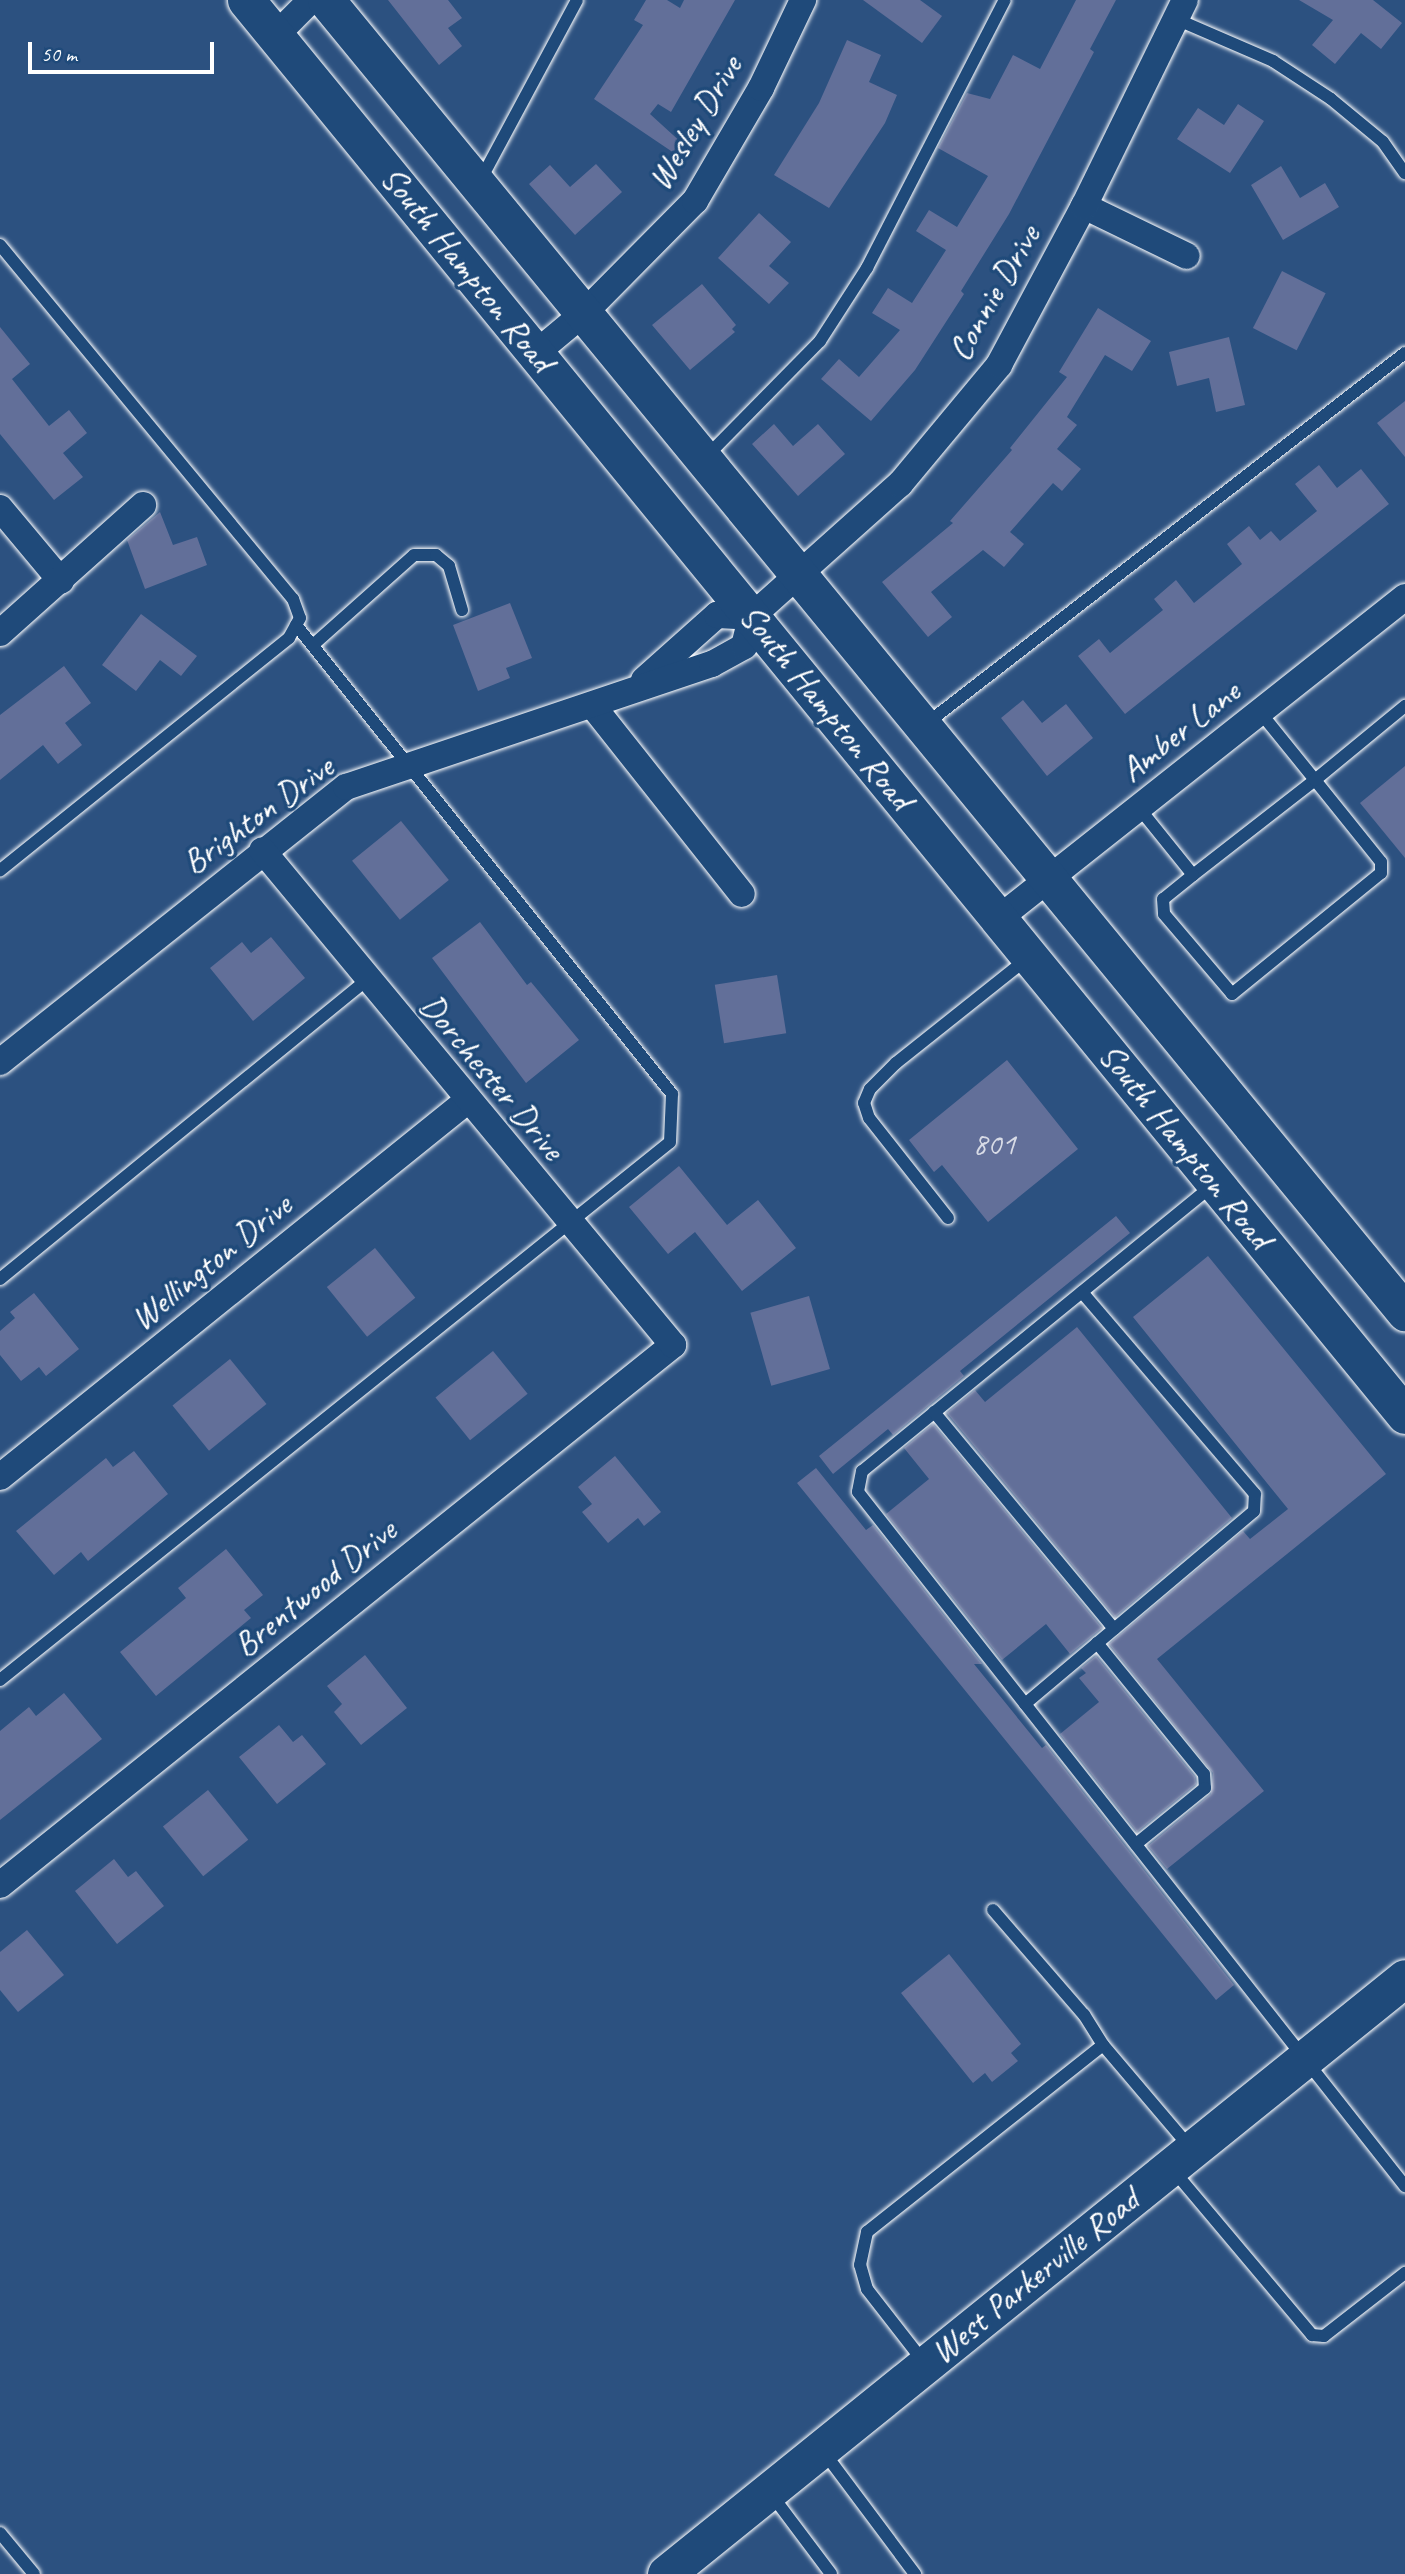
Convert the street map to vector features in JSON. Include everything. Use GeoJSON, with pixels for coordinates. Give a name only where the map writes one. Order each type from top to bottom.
{"type":"FeatureCollection","features":[{"type":"Feature","properties":{"kind":"main road","name":"South Hampton Road"},"geometry":{"type":"LineString","coordinates":[[246,0],[1405,1415]]}},
{"type":"Feature","properties":{"kind":"main road","name":"South Hampton Road"},"geometry":{"type":"LineString","coordinates":[[326,0],[1405,1312]]}},
{"type":"Feature","properties":{"kind":"main road","name":"West Parkerville Road"},"geometry":{"type":"LineString","coordinates":[[666,2574],[1405,1978]]}},
{"type":"Feature","properties":{"kind":"street"},"geometry":{"type":"LineString","coordinates":[[275,36],[311,0]]}},
{"type":"Feature","properties":{"kind":"street","name":"Wesley Drive"},"geometry":{"type":"LineString","coordinates":[[536,353],[584,313],[695,201],[761,88],[803,0]]}},
{"type":"Feature","properties":{"kind":"street","name":"Connie Drive"},"geometry":{"type":"LineString","coordinates":[[751,617],[900,484],[999,365],[1084,206],[1180,9]]}},
{"type":"Feature","properties":{"kind":"street"},"geometry":{"type":"LineString","coordinates":[[1084,206],[1187,256]]}},
{"type":"Feature","properties":{"kind":"street"},"geometry":{"type":"LineString","coordinates":[[0,633],[143,505]]}},
{"type":"Feature","properties":{"kind":"street"},"geometry":{"type":"LineString","coordinates":[[0,508],[61,581]]}},
{"type":"Feature","properties":{"kind":"street","name":"Amber Lane"},"geometry":{"type":"LineString","coordinates":[[999,919],[1405,597]]}},
{"type":"Feature","properties":{"kind":"street","name":"Brighton Drive"},"geometry":{"type":"LineString","coordinates":[[0,1062],[262,850],[346,787],[592,705],[637,686],[712,664],[744,646],[751,617],[717,614],[637,686]]}},
{"type":"Feature","properties":{"kind":"street"},"geometry":{"type":"LineString","coordinates":[[592,705],[742,894]]}},
{"type":"Feature","properties":{"kind":"street","name":"Dorchester Drive"},"geometry":{"type":"LineString","coordinates":[[262,850],[568,1224],[673,1345]]}},
{"type":"Feature","properties":{"kind":"street","name":"Wellington Drive"},"geometry":{"type":"LineString","coordinates":[[0,1477],[467,1101]]}},
{"type":"Feature","properties":{"kind":"street","name":"Brentwood Drive"},"geometry":{"type":"LineString","coordinates":[[0,1885],[673,1345]]}},
{"type":"Feature","properties":{"kind":"lane"},"geometry":{"type":"LineString","coordinates":[[478,185],[577,0]]}},
{"type":"Feature","properties":{"kind":"lane"},"geometry":{"type":"LineString","coordinates":[[704,459],[827,331],[867,268],[1005,0]]}},
{"type":"Feature","properties":{"kind":"lane"},"geometry":{"type":"LineString","coordinates":[[1180,9],[1273,61],[1331,99],[1383,142],[1405,173]]}},
{"type":"Feature","properties":{"kind":"lane"},"geometry":{"type":"LineString","coordinates":[[0,245],[293,599],[300,618],[289,638],[0,870]]}},
{"type":"Feature","properties":{"kind":"lane"},"geometry":{"type":"LineString","coordinates":[[923,726],[1405,353]]}},
{"type":"Feature","properties":{"kind":"lane"},"geometry":{"type":"LineString","coordinates":[[313,645],[414,555],[436,555],[449,566],[462,610]]}},
{"type":"Feature","properties":{"kind":"lane"},"geometry":{"type":"LineString","coordinates":[[0,1680],[670,1142],[672,1094],[296,625]]}},
{"type":"Feature","properties":{"kind":"lane"},"geometry":{"type":"LineString","coordinates":[[1261,712],[1315,780],[1381,862],[1381,873],[1232,994],[1164,914],[1163,899],[1315,780],[1405,706]]}},
{"type":"Feature","properties":{"kind":"lane"},"geometry":{"type":"LineString","coordinates":[[1139,808],[1193,875]]}},
{"type":"Feature","properties":{"kind":"lane"},"geometry":{"type":"LineString","coordinates":[[948,1218],[869,1118],[864,1103],[870,1089],[896,1063],[1030,957]]}},
{"type":"Feature","properties":{"kind":"lane"},"geometry":{"type":"LineString","coordinates":[[0,1279],[367,980]]}},
{"type":"Feature","properties":{"kind":"lane"},"geometry":{"type":"LineString","coordinates":[[1215,1183],[862,1471],[858,1492],[1405,2186]]}},
{"type":"Feature","properties":{"kind":"lane"},"geometry":{"type":"LineString","coordinates":[[1025,1704],[1254,1511],[1255,1494],[1082,1292]]}},
{"type":"Feature","properties":{"kind":"lane"},"geometry":{"type":"LineString","coordinates":[[934,1412],[1114,1629]]}},
{"type":"Feature","properties":{"kind":"lane"},"geometry":{"type":"LineString","coordinates":[[1097,1643],[1204,1774],[1205,1788],[1136,1844]]}},
{"type":"Feature","properties":{"kind":"lane"},"geometry":{"type":"LineString","coordinates":[[993,1910],[1084,2015],[1182,2158],[1312,2335],[1324,2336],[1405,2273]]}},
{"type":"Feature","properties":{"kind":"lane"},"geometry":{"type":"LineString","coordinates":[[926,2365],[867,2289],[860,2265],[867,2232],[1103,2045]]}},
{"type":"Feature","properties":{"kind":"lane"},"geometry":{"type":"LineString","coordinates":[[821,2449],[915,2574]]}},
{"type":"Feature","properties":{"kind":"lane"},"geometry":{"type":"LineString","coordinates":[[769,2491],[831,2574]]}},
{"type":"Feature","properties":{"kind":"lane"},"geometry":{"type":"LineString","coordinates":[[0,2533],[34,2574]]}},
{"type":"Feature","properties":{"kind":"building"},"geometry":{"type":"Polygon","coordinates":[[[388,0],[448,0],[462,18],[448,28],[462,46],[439,65],[388,0]]]}},
{"type":"Feature","properties":{"kind":"building"},"geometry":{"type":"Polygon","coordinates":[[[646,0],[667,0],[680,8],[684,0],[735,0],[671,112],[658,104],[650,114],[684,145],[677,155],[594,99],[643,25],[634,20],[646,0]]]}},
{"type":"Feature","properties":{"kind":"building"},"geometry":{"type":"Polygon","coordinates":[[[863,0],[920,0],[942,16],[922,43],[863,0]]]}},
{"type":"Feature","properties":{"kind":"building"},"geometry":{"type":"Polygon","coordinates":[[[1076,0],[1116,0],[1090,49],[1094,52],[1009,214],[961,291],[964,294],[915,370],[871,421],[821,379],[839,359],[859,377],[900,330],[872,313],[888,288],[912,303],[946,250],[916,231],[929,210],[957,227],[988,176],[938,148],[967,93],[990,99],[1013,55],[1040,69],[1076,0]]]}},
{"type":"Feature","properties":{"kind":"building"},"geometry":{"type":"Polygon","coordinates":[[[1299,0],[1373,0],[1402,23],[1381,49],[1361,33],[1335,64],[1312,45],[1333,20],[1299,0]]]}},
{"type":"Feature","properties":{"kind":"building"},"geometry":{"type":"Polygon","coordinates":[[[847,40],[881,55],[869,82],[897,95],[885,123],[829,208],[774,175],[819,103],[847,40]]]}},
{"type":"Feature","properties":{"kind":"building"},"geometry":{"type":"Polygon","coordinates":[[[1238,104],[1264,121],[1230,173],[1177,139],[1198,108],[1224,125],[1238,104]]]}},
{"type":"Feature","properties":{"kind":"building"},"geometry":{"type":"Polygon","coordinates":[[[596,164],[622,192],[575,235],[529,184],[550,165],[570,187],[596,164]]]}},
{"type":"Feature","properties":{"kind":"building"},"geometry":{"type":"Polygon","coordinates":[[[1281,166],[1300,198],[1325,183],[1339,207],[1283,240],[1251,185],[1281,166]]]}},
{"type":"Feature","properties":{"kind":"building"},"geometry":{"type":"Polygon","coordinates":[[[759,213],[791,242],[769,266],[789,283],[769,304],[718,258],[759,213]]]}},
{"type":"Feature","properties":{"kind":"building"},"geometry":{"type":"Polygon","coordinates":[[[1282,271],[1326,293],[1297,350],[1253,328],[1282,271]]]}},
{"type":"Feature","properties":{"kind":"building"},"geometry":{"type":"Polygon","coordinates":[[[702,284],[736,325],[732,329],[735,332],[690,370],[652,325],[702,284]]]}},
{"type":"Feature","properties":{"kind":"building"},"geometry":{"type":"Polygon","coordinates":[[[1098,308],[1151,341],[1132,371],[1105,355],[1067,417],[1077,425],[1057,449],[1081,469],[1062,491],[1053,483],[1010,532],[1024,544],[1004,567],[983,550],[931,592],[952,617],[928,637],[882,582],[953,523],[950,521],[1012,450],[1010,448],[1067,377],[1059,372],[1098,308]]]}},
{"type":"Feature","properties":{"kind":"building"},"geometry":{"type":"Polygon","coordinates":[[[0,327],[30,364],[12,379],[49,426],[69,410],[87,433],[63,453],[83,477],[54,500],[0,434],[0,327]]]}},
{"type":"Feature","properties":{"kind":"building"},"geometry":{"type":"Polygon","coordinates":[[[1229,337],[1245,405],[1216,412],[1209,378],[1177,386],[1169,352],[1229,337]]]}},
{"type":"Feature","properties":{"kind":"building"},"geometry":{"type":"Polygon","coordinates":[[[1405,401],[1405,457],[1377,423],[1405,401]]]}},
{"type":"Feature","properties":{"kind":"building"},"geometry":{"type":"Polygon","coordinates":[[[774,424],[793,446],[818,424],[845,454],[798,496],[752,444],[774,424]]]}},
{"type":"Feature","properties":{"kind":"building"},"geometry":{"type":"Polygon","coordinates":[[[1319,465],[1337,488],[1361,469],[1389,504],[1125,714],[1078,656],[1099,639],[1110,653],[1163,610],[1154,599],[1176,580],[1194,603],[1242,564],[1227,544],[1249,526],[1260,540],[1271,531],[1280,541],[1317,511],[1295,484],[1319,465]]]}},
{"type":"Feature","properties":{"kind":"building"},"geometry":{"type":"Polygon","coordinates":[[[160,512],[173,545],[197,537],[207,565],[145,589],[127,540],[160,512]]]}},
{"type":"Feature","properties":{"kind":"building"},"geometry":{"type":"Polygon","coordinates":[[[510,603],[532,658],[506,668],[510,678],[478,691],[453,625],[510,603]]]}},
{"type":"Feature","properties":{"kind":"building"},"geometry":{"type":"Polygon","coordinates":[[[141,614],[197,656],[181,676],[160,660],[136,691],[102,665],[141,614]]]}},
{"type":"Feature","properties":{"kind":"building"},"geometry":{"type":"Polygon","coordinates":[[[64,666],[91,703],[65,723],[82,745],[58,764],[43,745],[0,780],[0,715],[64,666]]]}},
{"type":"Feature","properties":{"kind":"building"},"geometry":{"type":"Polygon","coordinates":[[[1023,700],[1042,723],[1066,704],[1093,738],[1047,776],[1001,718],[1023,700]]]}},
{"type":"Feature","properties":{"kind":"building"},"geometry":{"type":"Polygon","coordinates":[[[1405,766],[1405,858],[1360,803],[1405,766]]]}},
{"type":"Feature","properties":{"kind":"building"},"geometry":{"type":"Polygon","coordinates":[[[401,821],[449,880],[400,920],[352,861],[401,821]]]}},
{"type":"Feature","properties":{"kind":"building"},"geometry":{"type":"Polygon","coordinates":[[[480,922],[527,985],[531,982],[579,1040],[526,1083],[432,958],[480,922]]]}},
{"type":"Feature","properties":{"kind":"building"},"geometry":{"type":"Polygon","coordinates":[[[271,937],[305,978],[253,1021],[210,968],[242,942],[251,953],[271,937]]]}},
{"type":"Feature","properties":{"kind":"building"},"geometry":{"type":"Polygon","coordinates":[[[777,975],[786,1033],[724,1043],[715,985],[777,975]]]}},
{"type":"Feature","properties":{"kind":"building"},"geometry":{"type":"Polygon","coordinates":[[[1007,1060],[1078,1149],[988,1222],[942,1165],[934,1172],[909,1140],[1007,1060]]]}},
{"type":"Feature","properties":{"kind":"building"},"geometry":{"type":"Polygon","coordinates":[[[679,1166],[727,1225],[758,1200],[796,1248],[742,1291],[695,1232],[668,1254],[629,1207],[679,1166]]]}},
{"type":"Feature","properties":{"kind":"building"},"geometry":{"type":"Polygon","coordinates":[[[1116,1216],[1130,1233],[960,1371],[964,1376],[893,1435],[888,1429],[833,1474],[819,1456],[1116,1216]]]}},
{"type":"Feature","properties":{"kind":"building"},"geometry":{"type":"Polygon","coordinates":[[[375,1248],[415,1298],[367,1337],[327,1287],[375,1248]]]}},
{"type":"Feature","properties":{"kind":"building"},"geometry":{"type":"Polygon","coordinates":[[[1208,1256],[1386,1474],[1157,1659],[1264,1791],[1167,1869],[1148,1846],[1211,1794],[1213,1773],[1109,1644],[1243,1531],[1250,1539],[1288,1509],[1133,1317],[1208,1256]]]}},
{"type":"Feature","properties":{"kind":"building"},"geometry":{"type":"Polygon","coordinates":[[[34,1293],[79,1349],[46,1376],[39,1367],[21,1381],[0,1355],[0,1331],[15,1318],[10,1312],[34,1293]]]}},
{"type":"Feature","properties":{"kind":"building"},"geometry":{"type":"Polygon","coordinates":[[[809,1296],[830,1369],[771,1386],[750,1313],[809,1296]]]}},
{"type":"Feature","properties":{"kind":"building"},"geometry":{"type":"Polygon","coordinates":[[[1077,1327],[1232,1518],[1115,1617],[947,1413],[975,1390],[985,1402],[1077,1327]]]}},
{"type":"Feature","properties":{"kind":"building"},"geometry":{"type":"Polygon","coordinates":[[[493,1351],[528,1394],[470,1440],[435,1398],[493,1351]]]}},
{"type":"Feature","properties":{"kind":"building"},"geometry":{"type":"Polygon","coordinates":[[[230,1359],[267,1404],[209,1451],[172,1406],[230,1359]]]}},
{"type":"Feature","properties":{"kind":"building"},"geometry":{"type":"Polygon","coordinates":[[[933,1424],[1102,1628],[1070,1654],[1046,1624],[1002,1660],[886,1514],[929,1479],[904,1448],[933,1424]]]}},
{"type":"Feature","properties":{"kind":"building"},"geometry":{"type":"Polygon","coordinates":[[[134,1451],[168,1494],[88,1561],[81,1552],[54,1575],[16,1531],[106,1458],[113,1467],[134,1451]]]}},
{"type":"Feature","properties":{"kind":"building"},"geometry":{"type":"Polygon","coordinates":[[[615,1456],[661,1512],[644,1526],[638,1518],[608,1543],[582,1512],[592,1504],[578,1487],[615,1456]]]}},
{"type":"Feature","properties":{"kind":"building"},"geometry":{"type":"Polygon","coordinates":[[[816,1468],[866,1530],[873,1525],[982,1664],[974,1664],[1042,1748],[1046,1745],[1234,1985],[1216,2000],[797,1483],[816,1468]]]}},
{"type":"Feature","properties":{"kind":"building"},"geometry":{"type":"Polygon","coordinates":[[[226,1549],[263,1595],[244,1610],[251,1618],[156,1696],[120,1652],[186,1598],[178,1588],[226,1549]]]}},
{"type":"Feature","properties":{"kind":"building"},"geometry":{"type":"Polygon","coordinates":[[[365,1655],[407,1708],[361,1745],[334,1712],[342,1704],[327,1686],[365,1655]]]}},
{"type":"Feature","properties":{"kind":"building"},"geometry":{"type":"Polygon","coordinates":[[[1096,1656],[1195,1777],[1196,1784],[1137,1832],[1060,1734],[1099,1702],[1079,1678],[1086,1673],[1081,1668],[1096,1656]]]}},
{"type":"Feature","properties":{"kind":"building"},"geometry":{"type":"Polygon","coordinates":[[[64,1693],[102,1739],[0,1820],[0,1731],[29,1707],[36,1716],[64,1693]]]}},
{"type":"Feature","properties":{"kind":"building"},"geometry":{"type":"Polygon","coordinates":[[[279,1725],[293,1742],[302,1735],[326,1764],[277,1804],[239,1757],[279,1725]]]}},
{"type":"Feature","properties":{"kind":"building"},"geometry":{"type":"Polygon","coordinates":[[[208,1790],[248,1840],[203,1876],[163,1827],[208,1790]]]}},
{"type":"Feature","properties":{"kind":"building"},"geometry":{"type":"Polygon","coordinates":[[[114,1859],[128,1877],[136,1871],[164,1906],[117,1944],[75,1891],[114,1859]]]}},
{"type":"Feature","properties":{"kind":"building"},"geometry":{"type":"Polygon","coordinates":[[[27,1930],[64,1975],[18,2012],[0,1990],[0,1952],[27,1930]]]}},
{"type":"Feature","properties":{"kind":"building"},"geometry":{"type":"Polygon","coordinates":[[[949,1954],[1021,2044],[1011,2053],[1018,2061],[992,2082],[985,2073],[973,2083],[901,1993],[949,1954]]]}}]}
